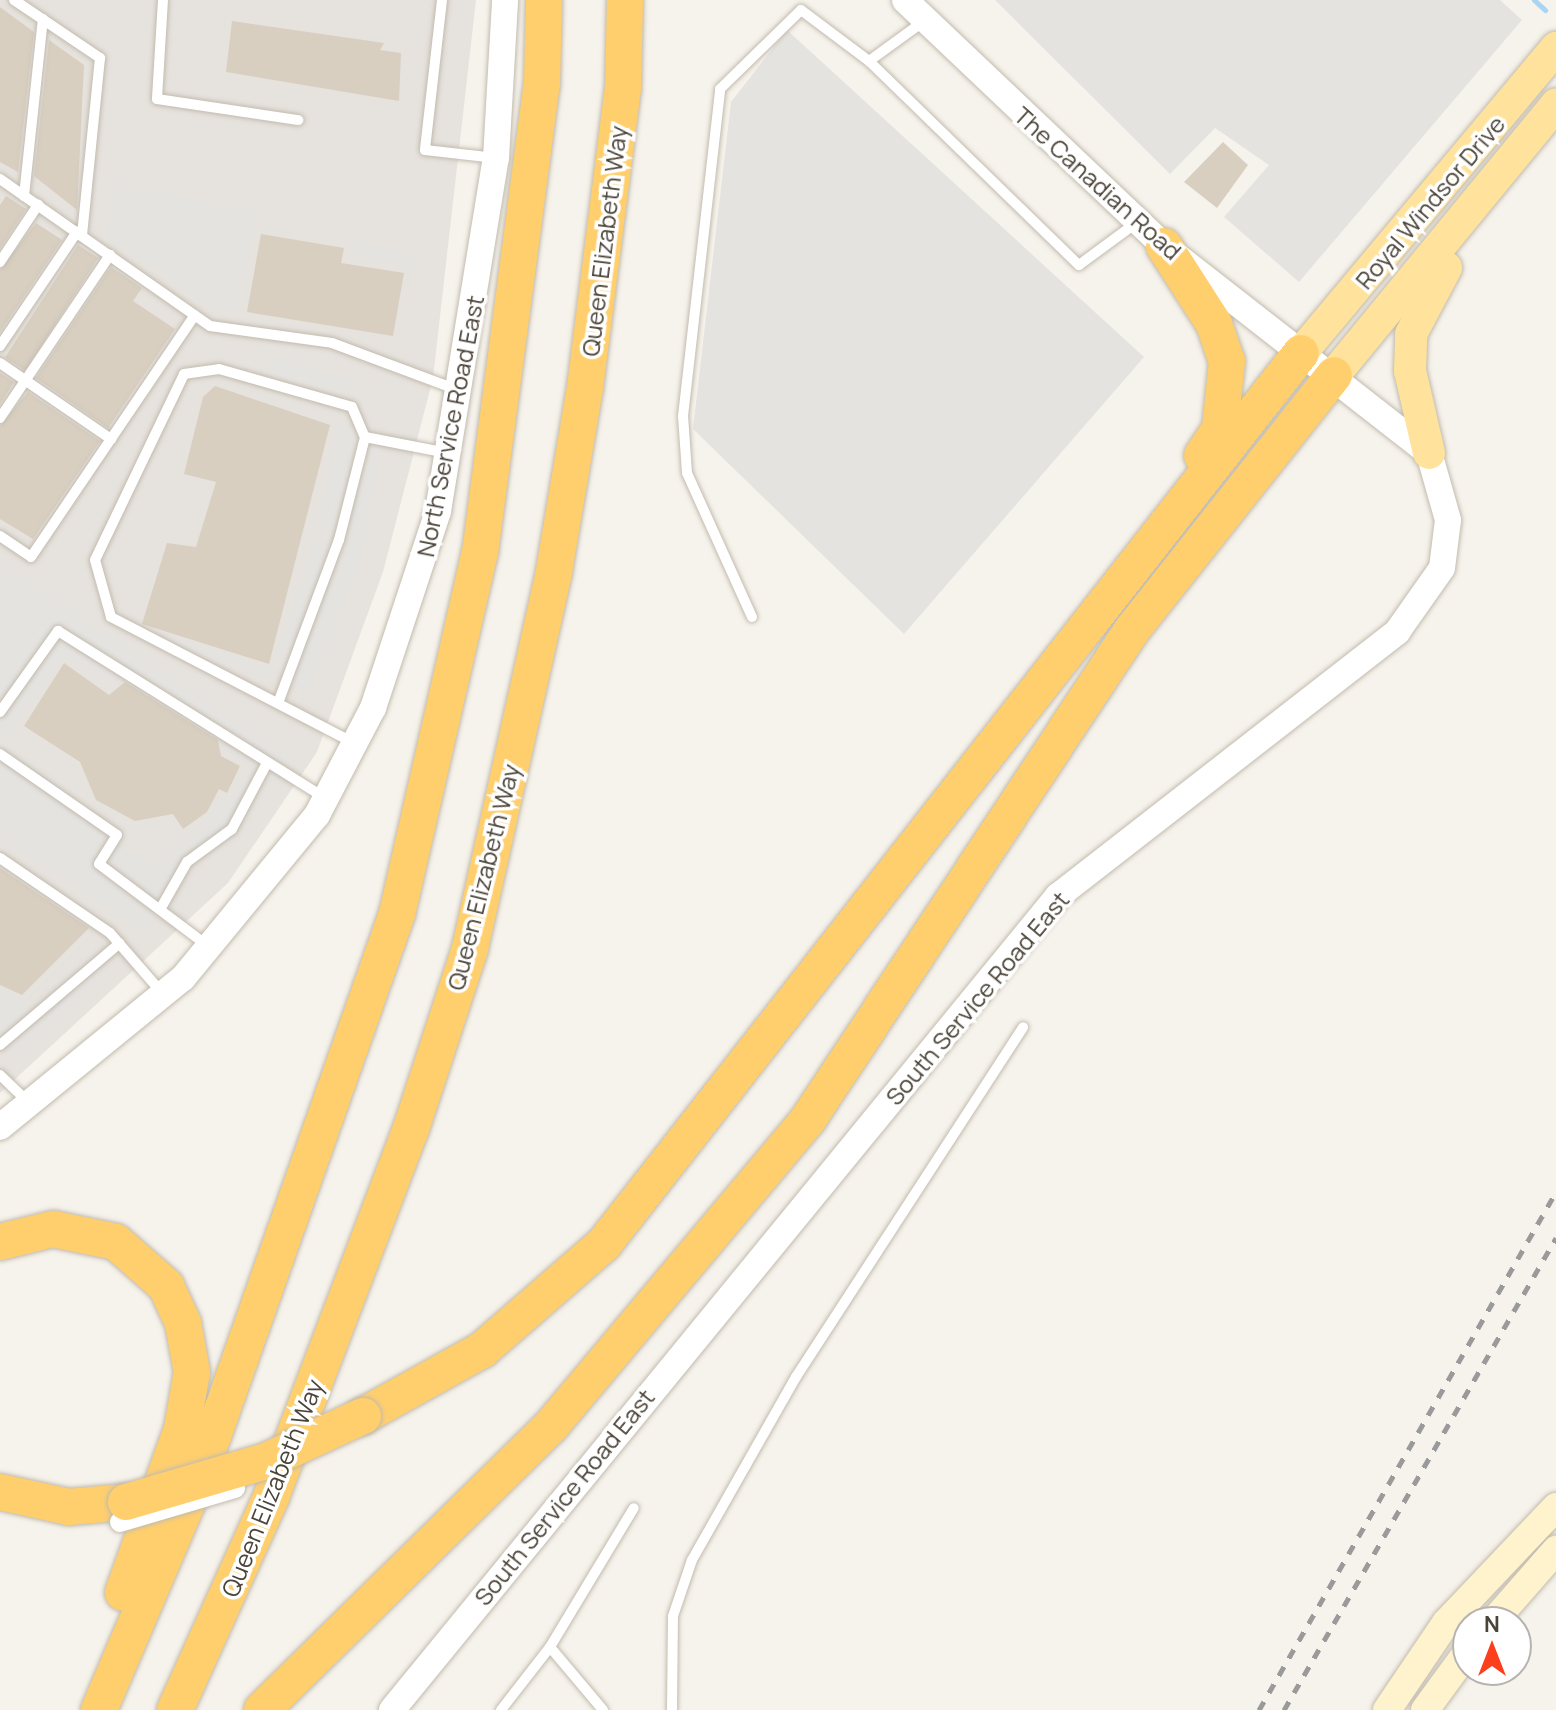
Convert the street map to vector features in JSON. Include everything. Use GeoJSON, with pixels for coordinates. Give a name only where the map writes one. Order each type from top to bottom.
{"type":"FeatureCollection","features":[{"type":"Feature","properties":{"kind":"highway"},"geometry":{"type":"LineString","coordinates":[[99,1710],[200,1473],[397,914],[480,553],[542,83],[544,0]]}},
{"type":"Feature","properties":{"kind":"highway","name":"Queen Elizabeth Way"},"geometry":{"type":"LineString","coordinates":[[175,1710],[271,1497],[411,1129],[470,948],[554,571],[585,388],[623,89],[625,0]]}},
{"type":"Feature","properties":{"kind":"highway"},"geometry":{"type":"LineString","coordinates":[[1151,234],[1214,324],[1227,361],[1228,399],[1220,429],[1155,540]]}},
{"type":"Feature","properties":{"kind":"highway"},"geometry":{"type":"LineString","coordinates":[[0,1492],[69,1507],[123,1512],[363,1426],[482,1350],[604,1244],[1301,353]]}},
{"type":"Feature","properties":{"kind":"highway"},"geometry":{"type":"LineString","coordinates":[[262,1710],[551,1426],[801,1129],[1132,630],[1334,375]]}},
{"type":"Feature","properties":{"kind":"highway"},"geometry":{"type":"LineString","coordinates":[[0,1242],[63,1229],[116,1242],[166,1286],[192,1372],[182,1429],[133,1569],[73,1710]]}},
{"type":"Feature","properties":{"kind":"main road","name":"Royal Windsor Drive"},"geometry":{"type":"LineString","coordinates":[[1301,353],[1556,48]]}},
{"type":"Feature","properties":{"kind":"main road","name":"Royal Windsor Drive"},"geometry":{"type":"LineString","coordinates":[[1334,375],[1529,142],[1556,105]]}},
{"type":"Feature","properties":{"kind":"main road"},"geometry":{"type":"LineString","coordinates":[[1429,453],[1410,371],[1411,334],[1434,285],[1523,167],[1529,142]]}},
{"type":"Feature","properties":{"kind":"main road"},"geometry":{"type":"LineString","coordinates":[[1387,1710],[1446,1623],[1551,1522]]}},
{"type":"Feature","properties":{"kind":"main road"},"geometry":{"type":"LineString","coordinates":[[1507,1606],[1556,1550]]}},
{"type":"Feature","properties":{"kind":"main road"},"geometry":{"type":"LineString","coordinates":[[1425,1710],[1452,1673]]}},
{"type":"Feature","properties":{"kind":"street","name":"North Service Road East"},"geometry":{"type":"LineString","coordinates":[[0,1127],[27,1101],[163,994],[209,947],[326,798],[355,743],[414,601],[448,454],[496,158],[505,0]]}},
{"type":"Feature","properties":{"kind":"street","name":"The Canadian Road"},"geometry":{"type":"LineString","coordinates":[[905,0],[1151,234],[1301,353]]}},
{"type":"Feature","properties":{"kind":"street"},"geometry":{"type":"LineString","coordinates":[[1301,353],[1334,375],[1429,453]]}},
{"type":"Feature","properties":{"kind":"street","name":"South Service Road East"},"geometry":{"type":"LineString","coordinates":[[392,1710],[1058,896],[1285,726],[1425,602],[1442,568],[1448,520],[1429,453]]}},
{"type":"Feature","properties":{"kind":"lane"},"geometry":{"type":"LineString","coordinates":[[0,346],[79,234],[100,58],[14,0]]}},
{"type":"Feature","properties":{"kind":"lane"},"geometry":{"type":"LineString","coordinates":[[163,0],[157,99],[298,120]]}},
{"type":"Feature","properties":{"kind":"lane"},"geometry":{"type":"LineString","coordinates":[[442,0],[425,150],[496,158]]}},
{"type":"Feature","properties":{"kind":"lane"},"geometry":{"type":"LineString","coordinates":[[752,617],[687,473],[683,416],[711,121],[720,89],[801,10],[869,61],[1079,265],[1151,234]]}},
{"type":"Feature","properties":{"kind":"lane"},"geometry":{"type":"LineString","coordinates":[[24,196],[43,19]]}},
{"type":"Feature","properties":{"kind":"lane"},"geometry":{"type":"LineString","coordinates":[[869,61],[924,21]]}},
{"type":"Feature","properties":{"kind":"lane"},"geometry":{"type":"LineString","coordinates":[[2,184],[38,205],[210,326],[332,343],[459,391]]}},
{"type":"Feature","properties":{"kind":"lane"},"geometry":{"type":"LineString","coordinates":[[0,262],[38,205]]}},
{"type":"Feature","properties":{"kind":"lane"},"geometry":{"type":"LineString","coordinates":[[0,418],[110,255]]}},
{"type":"Feature","properties":{"kind":"lane"},"geometry":{"type":"LineString","coordinates":[[0,536],[31,557],[195,315]]}},
{"type":"Feature","properties":{"kind":"lane"},"geometry":{"type":"LineString","coordinates":[[0,363],[111,439]]}},
{"type":"Feature","properties":{"kind":"lane"},"geometry":{"type":"LineString","coordinates":[[278,703],[334,554],[365,437],[352,407],[219,369],[184,374],[95,560],[111,617],[355,743]]}},
{"type":"Feature","properties":{"kind":"lane"},"geometry":{"type":"LineString","coordinates":[[365,437],[448,454]]}},
{"type":"Feature","properties":{"kind":"lane"},"geometry":{"type":"LineString","coordinates":[[0,712],[58,631],[121,672],[133,671],[267,763],[326,798]]}},
{"type":"Feature","properties":{"kind":"lane"},"geometry":{"type":"LineString","coordinates":[[0,754],[117,835],[99,864],[162,906],[209,947]]}},
{"type":"Feature","properties":{"kind":"lane"},"geometry":{"type":"LineString","coordinates":[[162,906],[187,862],[232,829],[267,763]]}},
{"type":"Feature","properties":{"kind":"lane"},"geometry":{"type":"LineString","coordinates":[[0,858],[120,943],[163,994]]}},
{"type":"Feature","properties":{"kind":"lane"},"geometry":{"type":"LineString","coordinates":[[0,1045],[120,943]]}},
{"type":"Feature","properties":{"kind":"lane"},"geometry":{"type":"LineString","coordinates":[[672,1710],[673,1616],[692,1560],[796,1377],[1023,1027]]}},
{"type":"Feature","properties":{"kind":"lane"},"geometry":{"type":"LineString","coordinates":[[0,1075],[27,1101]]}},
{"type":"Feature","properties":{"kind":"lane"},"geometry":{"type":"LineString","coordinates":[[501,1710],[550,1647],[634,1508]]}},
{"type":"Feature","properties":{"kind":"lane"},"geometry":{"type":"LineString","coordinates":[[550,1647],[603,1710]]}},
{"type":"Feature","properties":{"kind":"shaded area"},"geometry":{"type":"Polygon","coordinates":[[[0,0],[476,0],[433,378],[383,572],[317,752],[228,883],[0,1093],[0,0]]]}},
{"type":"Feature","properties":{"kind":"shaded area"},"geometry":{"type":"Polygon","coordinates":[[[995,0],[1500,0],[1522,20],[1299,282],[1224,217],[1269,165],[1215,128],[1170,174],[995,0]]]}},
{"type":"Feature","properties":{"kind":"shaded area"},"geometry":{"type":"Polygon","coordinates":[[[787,30],[1144,357],[904,634],[693,429],[731,102],[787,30]]]}},
{"type":"Feature","properties":{"kind":"shaded area"},"geometry":{"type":"Polygon","coordinates":[[[114,186],[255,212],[235,313],[213,308],[106,235],[114,186]]]}},
{"type":"Feature","properties":{"kind":"shaded area"},"geometry":{"type":"Polygon","coordinates":[[[359,241],[415,254],[411,268],[356,256],[359,241]]]}},
{"type":"Feature","properties":{"kind":"shaded area"},"geometry":{"type":"Polygon","coordinates":[[[273,357],[352,380],[347,396],[268,373],[273,357]]]}},
{"type":"Feature","properties":{"kind":"shaded area"},"geometry":{"type":"Polygon","coordinates":[[[336,427],[385,433],[356,572],[307,690],[281,685],[287,671],[274,664],[314,542],[329,545],[332,538],[317,533],[336,427]]]}},
{"type":"Feature","properties":{"kind":"shaded area"},"geometry":{"type":"Polygon","coordinates":[[[0,564],[288,757],[272,781],[229,752],[222,734],[136,675],[112,683],[65,655],[3,744],[125,832],[119,848],[160,866],[247,777],[263,794],[229,846],[187,864],[146,933],[0,832],[0,564]]]}},
{"type":"Feature","properties":{"kind":"shaded area"},"geometry":{"type":"Polygon","coordinates":[[[158,634],[268,665],[264,677],[155,646],[158,634]]]}},
{"type":"Feature","properties":{"kind":"shaded area"},"geometry":{"type":"Polygon","coordinates":[[[96,949],[112,967],[13,1054],[0,1040],[0,1006],[14,994],[28,1009],[96,949]]]}},
{"type":"Feature","properties":{"kind":"building"},"geometry":{"type":"Polygon","coordinates":[[[0,7],[34,32],[18,172],[0,162],[0,7]]]}},
{"type":"Feature","properties":{"kind":"building"},"geometry":{"type":"Polygon","coordinates":[[[232,21],[384,43],[380,50],[401,53],[399,101],[226,72],[232,21]]]}},
{"type":"Feature","properties":{"kind":"building"},"geometry":{"type":"Polygon","coordinates":[[[49,40],[84,65],[77,210],[34,176],[49,40]]]}},
{"type":"Feature","properties":{"kind":"building"},"geometry":{"type":"Polygon","coordinates":[[[1223,142],[1248,165],[1217,208],[1184,182],[1223,142]]]}},
{"type":"Feature","properties":{"kind":"building"},"geometry":{"type":"Polygon","coordinates":[[[6,196],[26,209],[0,248],[0,205],[6,196]]]}},
{"type":"Feature","properties":{"kind":"building"},"geometry":{"type":"Polygon","coordinates":[[[36,223],[62,240],[0,332],[0,270],[36,223]]]}},
{"type":"Feature","properties":{"kind":"building"},"geometry":{"type":"Polygon","coordinates":[[[261,234],[344,248],[341,263],[404,273],[393,336],[247,312],[261,234]]]}},
{"type":"Feature","properties":{"kind":"building"},"geometry":{"type":"Polygon","coordinates":[[[78,245],[98,258],[25,370],[5,357],[78,245]]]}},
{"type":"Feature","properties":{"kind":"building"},"geometry":{"type":"Polygon","coordinates":[[[111,267],[142,288],[133,301],[175,329],[108,428],[36,378],[111,267]]]}},
{"type":"Feature","properties":{"kind":"building"},"geometry":{"type":"Polygon","coordinates":[[[0,373],[14,382],[0,404],[0,373]]]}},
{"type":"Feature","properties":{"kind":"building"},"geometry":{"type":"Polygon","coordinates":[[[215,386],[330,425],[269,664],[142,624],[167,543],[196,547],[216,482],[184,474],[203,397],[215,386]]]}},
{"type":"Feature","properties":{"kind":"building"},"geometry":{"type":"Polygon","coordinates":[[[28,392],[100,441],[33,539],[0,519],[0,426],[28,392]]]}},
{"type":"Feature","properties":{"kind":"building"},"geometry":{"type":"Polygon","coordinates":[[[64,663],[109,695],[125,682],[218,740],[221,756],[240,766],[227,793],[219,789],[207,812],[183,829],[173,814],[135,821],[96,800],[80,762],[24,726],[64,663]]]}},
{"type":"Feature","properties":{"kind":"building"},"geometry":{"type":"Polygon","coordinates":[[[0,868],[89,928],[22,995],[0,985],[0,868]]]}},
{"type":"Feature","properties":{"kind":"waterway"},"geometry":{"type":"LineString","coordinates":[[1534,0],[1545,10]]}},
{"type":"Feature","properties":{"kind":"railway"},"geometry":{"type":"LineString","coordinates":[[1259,1710],[1556,1192]]}},
{"type":"Feature","properties":{"kind":"railway"},"geometry":{"type":"LineString","coordinates":[[1284,1710],[1556,1238]]}}]}
